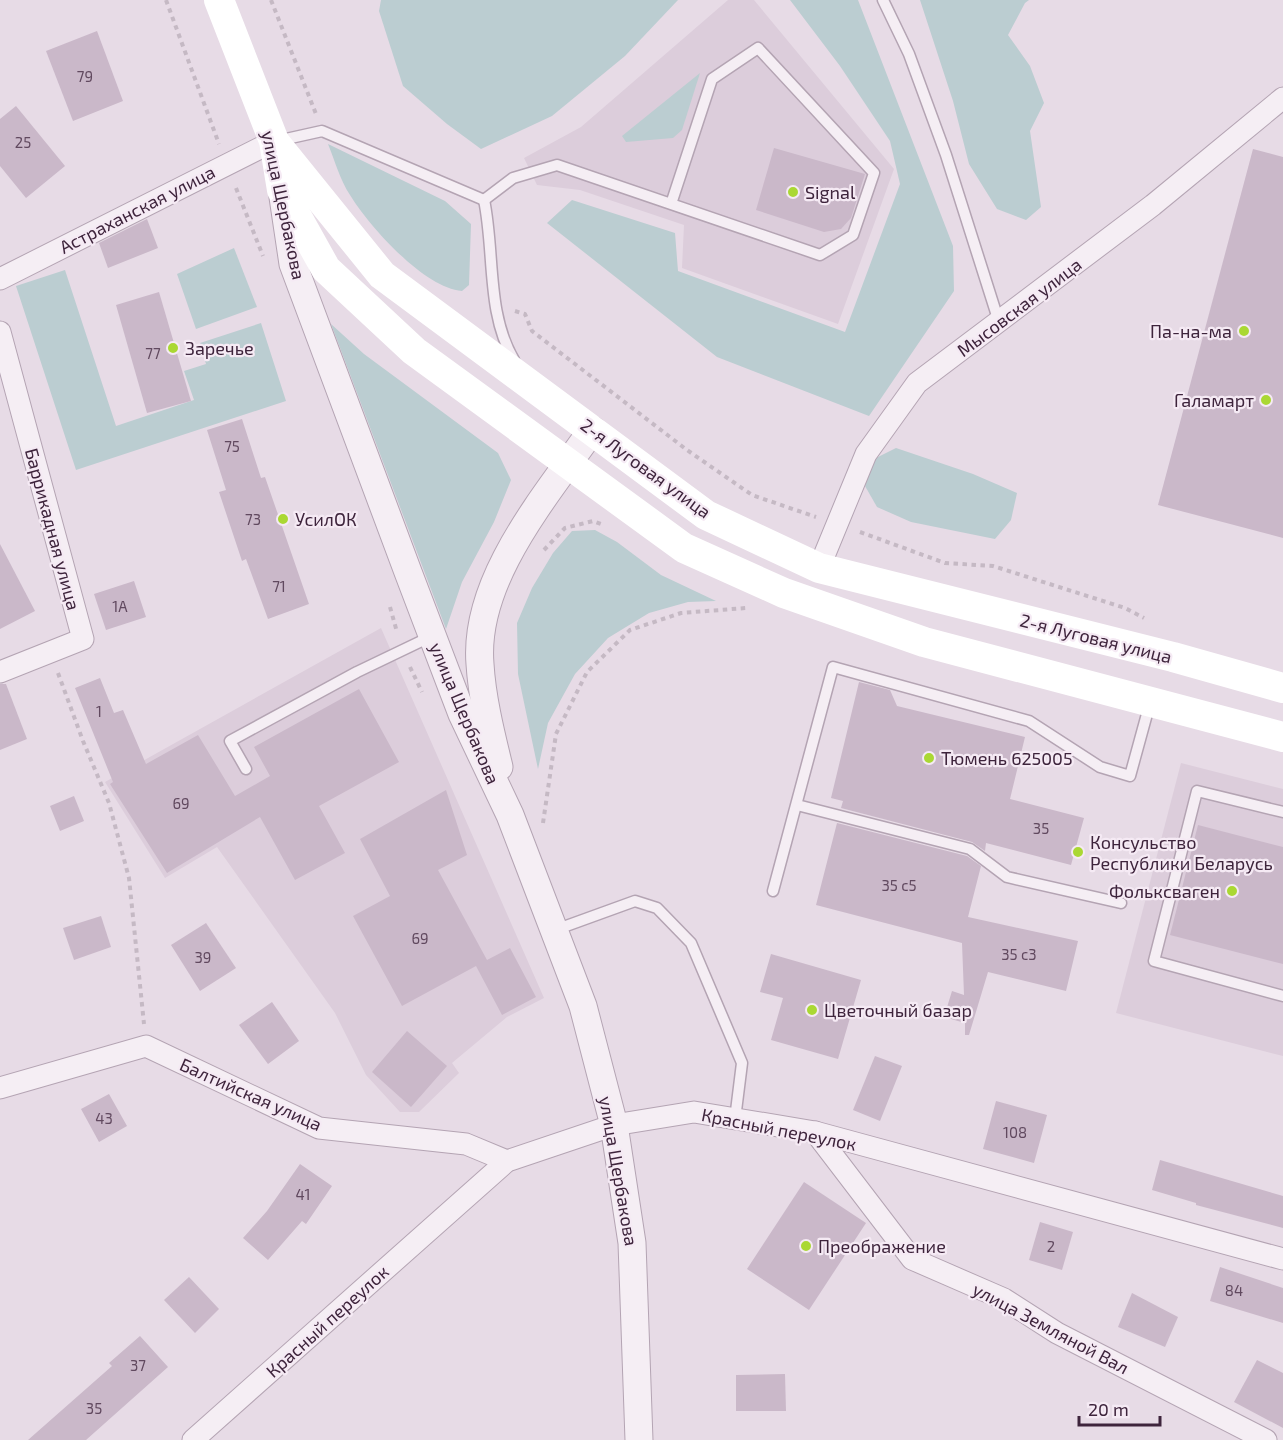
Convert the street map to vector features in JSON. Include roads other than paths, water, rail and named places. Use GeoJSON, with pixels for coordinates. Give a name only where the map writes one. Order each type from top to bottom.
{"type":"FeatureCollection","features":[{"type":"Feature","properties":{"kind":"main road","name":"улица Щербакова"},"geometry":{"type":"LineString","coordinates":[[219,0],[274,141],[282,190]]}},
{"type":"Feature","properties":{"kind":"main road","name":"2-я Луговая улица"},"geometry":{"type":"LineString","coordinates":[[274,141],[382,275],[706,515],[819,568],[1173,657],[1283,688]]}},
{"type":"Feature","properties":{"kind":"main road"},"geometry":{"type":"LineString","coordinates":[[282,190],[326,269],[414,351],[684,548],[784,593],[924,642],[1283,737]]}},
{"type":"Feature","properties":{"kind":"street","name":"Мысовская улица"},"geometry":{"type":"LineString","coordinates":[[819,568],[866,454],[918,383],[1153,205],[1283,98]]}},
{"type":"Feature","properties":{"kind":"street","name":"Астраханская улица"},"geometry":{"type":"LineString","coordinates":[[0,279],[274,141]]}},
{"type":"Feature","properties":{"kind":"street","name":"улица Щербакова"},"geometry":{"type":"LineString","coordinates":[[282,190],[293,264],[462,714],[510,815],[583,1006],[614,1125],[633,1244],[639,1440]]}},
{"type":"Feature","properties":{"kind":"street","name":"Баррикадная улица"},"geometry":{"type":"LineString","coordinates":[[0,332],[83,639],[0,672]]}},
{"type":"Feature","properties":{"kind":"street"},"geometry":{"type":"LineString","coordinates":[[510,815],[492,736],[479,663],[483,618],[499,573],[522,532],[592,430]]}},
{"type":"Feature","properties":{"kind":"street","name":"Балтийская улица"},"geometry":{"type":"LineString","coordinates":[[0,1088],[146,1046],[319,1128],[466,1144],[507,1161]]}},
{"type":"Feature","properties":{"kind":"street","name":"Красный переулок"},"geometry":{"type":"LineString","coordinates":[[193,1440],[507,1161],[614,1125],[694,1112],[815,1132],[1283,1259]]}},
{"type":"Feature","properties":{"kind":"street","name":"улица Земляной Вал"},"geometry":{"type":"LineString","coordinates":[[815,1132],[912,1259],[1004,1299],[1057,1333],[1266,1440]]}},
{"type":"Feature","properties":{"kind":"lane"},"geometry":{"type":"LineString","coordinates":[[883,0],[909,54],[946,155],[999,322]]}},
{"type":"Feature","properties":{"kind":"lane"},"geometry":{"type":"LineString","coordinates":[[484,200],[513,178],[557,165],[820,255],[853,235],[874,173],[758,48],[712,79],[671,204]]}},
{"type":"Feature","properties":{"kind":"lane"},"geometry":{"type":"LineString","coordinates":[[274,141],[322,131],[484,200]]}},
{"type":"Feature","properties":{"kind":"lane"},"geometry":{"type":"LineString","coordinates":[[484,200],[489,225],[496,306],[503,342],[524,379]]}},
{"type":"Feature","properties":{"kind":"lane"},"geometry":{"type":"LineString","coordinates":[[246,769],[230,741],[357,672],[432,636]]}},
{"type":"Feature","properties":{"kind":"lane"},"geometry":{"type":"LineString","coordinates":[[773,891],[833,667],[1029,721],[1100,767],[1130,776],[1150,702]]}},
{"type":"Feature","properties":{"kind":"lane"},"geometry":{"type":"LineString","coordinates":[[1283,812],[1197,790],[1154,961],[1283,996]]}},
{"type":"Feature","properties":{"kind":"lane"},"geometry":{"type":"LineString","coordinates":[[797,805],[970,849],[1007,877],[1121,903]]}},
{"type":"Feature","properties":{"kind":"lane"},"geometry":{"type":"LineString","coordinates":[[555,930],[635,901],[657,908],[691,943],[742,1063],[735,1119]]}},
{"type":"Feature","properties":{"kind":"place","name":"Signal"},"geometry":{"type":"Point","coordinates":[793,192]}},
{"type":"Feature","properties":{"kind":"place","name":"Па-на-ма"},"geometry":{"type":"Point","coordinates":[1244,331]}},
{"type":"Feature","properties":{"kind":"place","name":"Заречье"},"geometry":{"type":"Point","coordinates":[173,348]}},
{"type":"Feature","properties":{"kind":"place","name":"Галамарт"},"geometry":{"type":"Point","coordinates":[1266,400]}},
{"type":"Feature","properties":{"kind":"place","name":"УсилОК"},"geometry":{"type":"Point","coordinates":[283,519]}},
{"type":"Feature","properties":{"kind":"place","name":"Тюмень 625005"},"geometry":{"type":"Point","coordinates":[929,758]}},
{"type":"Feature","properties":{"kind":"place","name":"Консульство Республики Беларусь"},"geometry":{"type":"Point","coordinates":[1078,852]}},
{"type":"Feature","properties":{"kind":"place","name":"Фольксваген"},"geometry":{"type":"Point","coordinates":[1232,891]}},
{"type":"Feature","properties":{"kind":"place","name":"Цветочный базар"},"geometry":{"type":"Point","coordinates":[812,1010]}},
{"type":"Feature","properties":{"kind":"place","name":"Преображение"},"geometry":{"type":"Point","coordinates":[806,1246]}}]}
